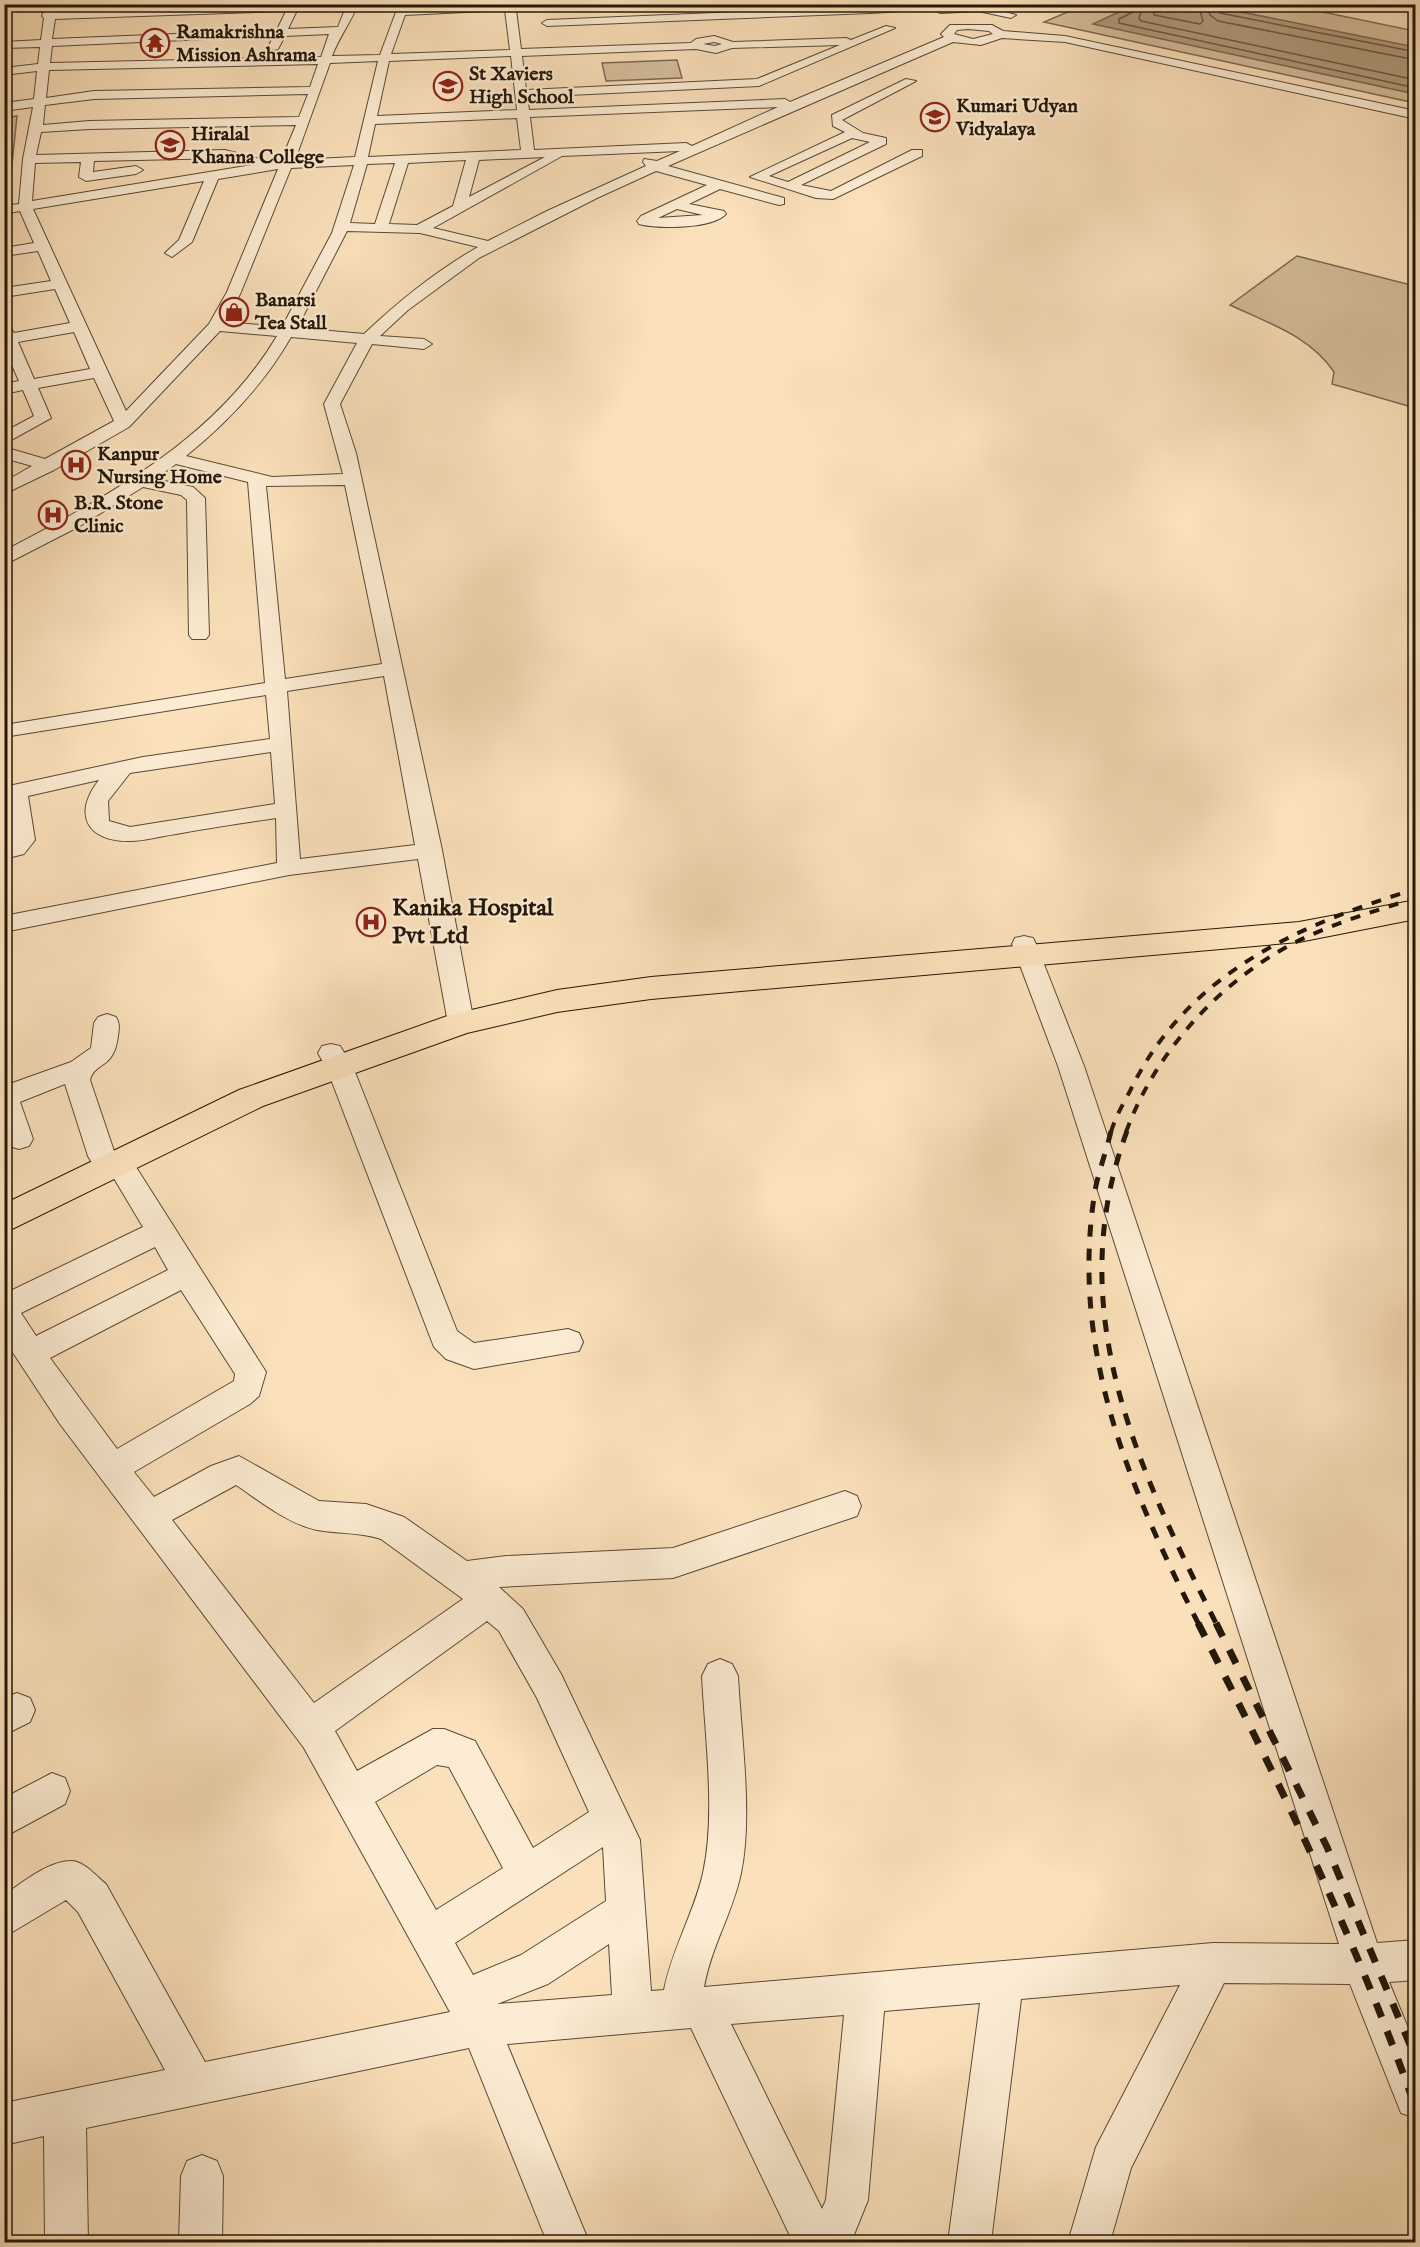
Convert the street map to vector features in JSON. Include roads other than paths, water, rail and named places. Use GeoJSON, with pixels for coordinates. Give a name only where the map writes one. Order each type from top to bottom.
{"type":"FeatureCollection","features":[{"type":"Feature","properties":{"kind":"main road"},"geometry":{"type":"LineString","coordinates":[[4,1204],[110,1160],[336,1060],[459,1014],[794,970],[1026,950],[1299,932],[1414,902]]}},
{"type":"Feature","properties":{"kind":"main road"},"geometry":{"type":"LineString","coordinates":[[4,1220],[110,1160]]}},
{"type":"Feature","properties":{"kind":"street"},"geometry":{"type":"LineString","coordinates":[[4,489],[123,423],[216,326],[234,292],[277,166],[304,121],[335,32],[340,4]]}},
{"type":"Feature","properties":{"kind":"street"},"geometry":{"type":"LineString","coordinates":[[335,32],[353,4]]}},
{"type":"Feature","properties":{"kind":"street"},"geometry":{"type":"LineString","coordinates":[[517,16],[575,4]]}},
{"type":"Feature","properties":{"kind":"street"},"geometry":{"type":"LineString","coordinates":[[4,559],[63,529],[140,481],[226,412],[260,374],[288,332],[342,227],[363,161],[384,58],[402,12],[517,16],[823,4]]}},
{"type":"Feature","properties":{"kind":"street"},"geometry":{"type":"LineString","coordinates":[[717,54],[725,40],[731,45],[815,41],[869,7],[902,8]]}},
{"type":"Feature","properties":{"kind":"street"},"geometry":{"type":"LineString","coordinates":[[944,7],[978,8],[1015,13],[986,27]]}},
{"type":"Feature","properties":{"kind":"street"},"geometry":{"type":"LineString","coordinates":[[944,7],[968,26]]}},
{"type":"Feature","properties":{"kind":"street"},"geometry":{"type":"LineString","coordinates":[[944,7],[953,33]]}},
{"type":"Feature","properties":{"kind":"street"},"geometry":{"type":"LineString","coordinates":[[4,72],[214,49],[252,22],[293,8],[266,62]]}},
{"type":"Feature","properties":{"kind":"street"},"geometry":{"type":"LineString","coordinates":[[697,10],[717,54],[731,94]]}},
{"type":"Feature","properties":{"kind":"street"},"geometry":{"type":"LineString","coordinates":[[4,45],[158,40],[214,49],[266,62],[514,54],[573,42],[697,10],[733,26],[810,31],[815,41]]}},
{"type":"Feature","properties":{"kind":"street"},"geometry":{"type":"LineString","coordinates":[[123,423],[25,207],[29,159],[39,102],[36,87],[43,67],[45,19],[166,13],[252,22],[282,33],[335,32]]}},
{"type":"Feature","properties":{"kind":"street"},"geometry":{"type":"LineString","coordinates":[[158,40],[166,13]]}},
{"type":"Feature","properties":{"kind":"street"},"geometry":{"type":"LineString","coordinates":[[166,13],[222,21],[214,49]]}},
{"type":"Feature","properties":{"kind":"street"},"geometry":{"type":"LineString","coordinates":[[517,16],[573,42],[696,46],[696,43],[701,41],[717,54]]}},
{"type":"Feature","properties":{"kind":"street"},"geometry":{"type":"LineString","coordinates":[[517,16],[514,54],[528,154]]}},
{"type":"Feature","properties":{"kind":"street"},"geometry":{"type":"LineString","coordinates":[[733,26],[805,23]]}},
{"type":"Feature","properties":{"kind":"street"},"geometry":{"type":"LineString","coordinates":[[733,26],[840,26],[860,41],[877,45]]}},
{"type":"Feature","properties":{"kind":"street"},"geometry":{"type":"LineString","coordinates":[[459,1014],[430,850],[393,668],[352,479],[332,404],[353,361],[369,338],[447,270],[490,246],[590,194],[656,166],[702,142],[915,53],[968,26],[986,27],[1000,34],[1065,39],[1416,115]]}},
{"type":"Feature","properties":{"kind":"street"},"geometry":{"type":"LineString","coordinates":[[522,103],[583,117],[693,112],[890,28]]}},
{"type":"Feature","properties":{"kind":"street"},"geometry":{"type":"LineString","coordinates":[[953,33],[978,42],[994,39],[1000,34]]}},
{"type":"Feature","properties":{"kind":"street"},"geometry":{"type":"LineString","coordinates":[[896,49],[915,53]]}},
{"type":"Feature","properties":{"kind":"street"},"geometry":{"type":"LineString","coordinates":[[89,125],[92,76]]}},
{"type":"Feature","properties":{"kind":"street"},"geometry":{"type":"LineString","coordinates":[[789,186],[882,141],[857,133],[837,123],[836,118],[910,81]]}},
{"type":"Feature","properties":{"kind":"street"},"geometry":{"type":"LineString","coordinates":[[522,103],[584,86],[731,94],[798,103]]}},
{"type":"Feature","properties":{"kind":"street"},"geometry":{"type":"LineString","coordinates":[[4,107],[39,102],[91,104],[315,90]]}},
{"type":"Feature","properties":{"kind":"street"},"geometry":{"type":"LineString","coordinates":[[371,120],[522,103],[782,90]]}},
{"type":"Feature","properties":{"kind":"street"},"geometry":{"type":"LineString","coordinates":[[88,157],[85,176],[90,177],[304,121]]}},
{"type":"Feature","properties":{"kind":"street"},"geometry":{"type":"LineString","coordinates":[[36,129],[89,125],[237,138],[277,166]]}},
{"type":"Feature","properties":{"kind":"street"},"geometry":{"type":"LineString","coordinates":[[737,189],[757,177],[846,135],[857,133]]}},
{"type":"Feature","properties":{"kind":"street"},"geometry":{"type":"LineString","coordinates":[[29,159],[88,157],[237,138]]}},
{"type":"Feature","properties":{"kind":"street"},"geometry":{"type":"LineString","coordinates":[[4,210],[277,166],[562,153],[588,147],[631,150],[647,144],[702,142]]}},
{"type":"Feature","properties":{"kind":"street"},"geometry":{"type":"LineString","coordinates":[[631,150],[656,166],[789,204]]}},
{"type":"Feature","properties":{"kind":"street"},"geometry":{"type":"LineString","coordinates":[[420,229],[562,153]]}},
{"type":"Feature","properties":{"kind":"street"},"geometry":{"type":"LineString","coordinates":[[757,177],[833,195],[917,153]]}},
{"type":"Feature","properties":{"kind":"street"},"geometry":{"type":"LineString","coordinates":[[459,208],[473,157]]}},
{"type":"Feature","properties":{"kind":"street"},"geometry":{"type":"LineString","coordinates":[[381,228],[402,160]]}},
{"type":"Feature","properties":{"kind":"street"},"geometry":{"type":"LineString","coordinates":[[172,253],[185,242],[213,176]]}},
{"type":"Feature","properties":{"kind":"street"},"geometry":{"type":"LineString","coordinates":[[676,205],[720,184]]}},
{"type":"Feature","properties":{"kind":"street"},"geometry":{"type":"LineString","coordinates":[[342,227],[420,229],[490,246]]}},
{"type":"Feature","properties":{"kind":"street"},"geometry":{"type":"LineString","coordinates":[[4,252],[42,246]]}},
{"type":"Feature","properties":{"kind":"street"},"geometry":{"type":"LineString","coordinates":[[4,293],[59,284]]}},
{"type":"Feature","properties":{"kind":"street"},"geometry":{"type":"LineString","coordinates":[[4,439],[42,420],[6,336],[80,326]]}},
{"type":"Feature","properties":{"kind":"street"},"geometry":{"type":"LineString","coordinates":[[216,326],[424,344]]}},
{"type":"Feature","properties":{"kind":"street"},"geometry":{"type":"LineString","coordinates":[[4,389],[99,372]]}},
{"type":"Feature","properties":{"kind":"street"},"geometry":{"type":"LineString","coordinates":[[4,452],[48,466]]}},
{"type":"Feature","properties":{"kind":"street"},"geometry":{"type":"LineString","coordinates":[[171,458],[257,479],[285,482],[352,479]]}},
{"type":"Feature","properties":{"kind":"street"},"geometry":{"type":"LineString","coordinates":[[257,479],[287,809],[289,868]]}},
{"type":"Feature","properties":{"kind":"street"},"geometry":{"type":"LineString","coordinates":[[140,481],[187,491],[195,498],[199,635]]}},
{"type":"Feature","properties":{"kind":"street"},"geometry":{"type":"LineString","coordinates":[[4,731],[393,668]]}},
{"type":"Feature","properties":{"kind":"street"},"geometry":{"type":"LineString","coordinates":[[4,852],[16,849],[24,840],[10,793],[122,769],[280,744]]}},
{"type":"Feature","properties":{"kind":"street"},"geometry":{"type":"LineString","coordinates":[[122,769],[106,785],[95,803],[99,825],[112,832],[140,833],[287,809]]}},
{"type":"Feature","properties":{"kind":"street"},"geometry":{"type":"LineString","coordinates":[[4,924],[289,868],[430,850]]}},
{"type":"Feature","properties":{"kind":"street"},"geometry":{"type":"LineString","coordinates":[[1026,950],[1071,1066],[1240,1576],[1357,1939],[1362,1964],[1416,2098]]}},
{"type":"Feature","properties":{"kind":"street"},"geometry":{"type":"LineString","coordinates":[[19,1139],[6,1098],[15,1092],[80,1070],[103,1052],[107,1023]]}},
{"type":"Feature","properties":{"kind":"street"},"geometry":{"type":"LineString","coordinates":[[336,1060],[445,1338],[457,1350],[474,1356],[568,1342]]}},
{"type":"Feature","properties":{"kind":"street"},"geometry":{"type":"LineString","coordinates":[[80,1070],[77,1080],[110,1160],[160,1231],[251,1372],[248,1387],[224,1405],[112,1468]]}},
{"type":"Feature","properties":{"kind":"street"},"geometry":{"type":"LineString","coordinates":[[4,1308],[160,1231]]}},
{"type":"Feature","properties":{"kind":"street"},"geometry":{"type":"LineString","coordinates":[[31,1353],[186,1274]]}},
{"type":"Feature","properties":{"kind":"street"},"geometry":{"type":"LineString","coordinates":[[4,1313],[70,1414],[310,1727],[351,1795],[472,2012],[568,2242]]}},
{"type":"Feature","properties":{"kind":"street"},"geometry":{"type":"LineString","coordinates":[[149,1516],[222,1476],[239,1470],[283,1500],[316,1515],[379,1522],[463,1577],[511,1620],[528,1646],[621,1840],[633,2013]]}},
{"type":"Feature","properties":{"kind":"street"},"geometry":{"type":"LineString","coordinates":[[463,1577],[506,1571],[673,1563],[845,1506]]}},
{"type":"Feature","properties":{"kind":"street"},"geometry":{"type":"LineString","coordinates":[[310,1727],[489,1600]]}},
{"type":"Feature","properties":{"kind":"street"},"geometry":{"type":"LineString","coordinates":[[720,1676],[728,1836],[726,1858],[688,1966],[691,2008],[817,2242],[836,2227],[847,2200],[866,1993]]}},
{"type":"Feature","properties":{"kind":"street"},"geometry":{"type":"LineString","coordinates":[[351,1795],[433,1747],[454,1749],[462,1754],[527,1875]]}},
{"type":"Feature","properties":{"kind":"street"},"geometry":{"type":"LineString","coordinates":[[4,1819],[52,1791]]}},
{"type":"Feature","properties":{"kind":"street"},"geometry":{"type":"LineString","coordinates":[[430,1937],[612,1820]]}},
{"type":"Feature","properties":{"kind":"street"},"geometry":{"type":"LineString","coordinates":[[4,1918],[59,1883],[72,1880],[83,1887],[92,1898],[195,2085]]}},
{"type":"Feature","properties":{"kind":"street"},"geometry":{"type":"LineString","coordinates":[[472,2012],[627,1910]]}},
{"type":"Feature","properties":{"kind":"street"},"geometry":{"type":"LineString","coordinates":[[4,2124],[195,2085],[472,2012],[633,2013],[1213,1963],[1362,1964],[1416,1960]]}},
{"type":"Feature","properties":{"kind":"street"},"geometry":{"type":"LineString","coordinates":[[1089,2242],[1111,2162],[1213,1963]]}},
{"type":"Feature","properties":{"kind":"street"},"geometry":{"type":"LineString","coordinates":[[969,2242],[1003,1982]]}},
{"type":"Feature","properties":{"kind":"street"},"geometry":{"type":"LineString","coordinates":[[64,2112],[66,2242]]}},
{"type":"Feature","properties":{"kind":"street"},"geometry":{"type":"LineString","coordinates":[[200,2242],[202,2176]]}},
{"type":"Feature","properties":{"kind":"water"},"geometry":{"type":"Polygon","coordinates":[[[1136,4],[1207,5],[1415,47],[1415,94],[1093,24],[1136,4]]]}},
{"type":"Feature","properties":{"kind":"railway"},"geometry":{"type":"LineString","coordinates":[[1111,1132],[1122,1106],[1154,1050],[1182,1015],[1214,985],[1250,959],[1289,938],[1330,919],[1416,889]]}},
{"type":"Feature","properties":{"kind":"railway"},"geometry":{"type":"LineString","coordinates":[[1126,1132],[1138,1103],[1171,1048],[1214,1000],[1238,979],[1292,944],[1322,930],[1416,898]]}},
{"type":"Feature","properties":{"kind":"railway"},"geometry":{"type":"LineString","coordinates":[[1111,1131],[1095,1189],[1089,1255],[1091,1311],[1099,1365],[1112,1418],[1129,1471],[1150,1523],[1199,1624]]}},
{"type":"Feature","properties":{"kind":"railway"},"geometry":{"type":"LineString","coordinates":[[1127,1131],[1109,1197],[1102,1261],[1105,1324],[1117,1386],[1136,1446],[1187,1566],[1217,1624]]}},
{"type":"Feature","properties":{"kind":"railway"},"geometry":{"type":"LineString","coordinates":[[1199,1624],[1258,1742],[1342,1923],[1393,2046],[1416,2109]]}},
{"type":"Feature","properties":{"kind":"railway"},"geometry":{"type":"LineString","coordinates":[[1217,1624],[1327,1847],[1416,2059]]}},
{"type":"Feature","properties":{"kind":"place","name":"Ramakrishna Mission Ashrama"},"geometry":{"type":"Point","coordinates":[155,43]}},
{"type":"Feature","properties":{"kind":"place","name":"St Xaviers High School"},"geometry":{"type":"Point","coordinates":[448,86]}},
{"type":"Feature","properties":{"kind":"place","name":"Kumari Udyan Vidyalaya"},"geometry":{"type":"Point","coordinates":[935,117]}},
{"type":"Feature","properties":{"kind":"place","name":"Hiralal Khanna College"},"geometry":{"type":"Point","coordinates":[170,145]}},
{"type":"Feature","properties":{"kind":"place","name":"Banarsi Tea Stall"},"geometry":{"type":"Point","coordinates":[234,312]}},
{"type":"Feature","properties":{"kind":"place","name":"Kanpur Nursing Home"},"geometry":{"type":"Point","coordinates":[76,465]}},
{"type":"Feature","properties":{"kind":"place","name":"B.R. Stone Clinic"},"geometry":{"type":"Point","coordinates":[53,515]}},
{"type":"Feature","properties":{"kind":"place","name":"Kanika Hospital Pvt Ltd"},"geometry":{"type":"Point","coordinates":[371,922]}}]}
